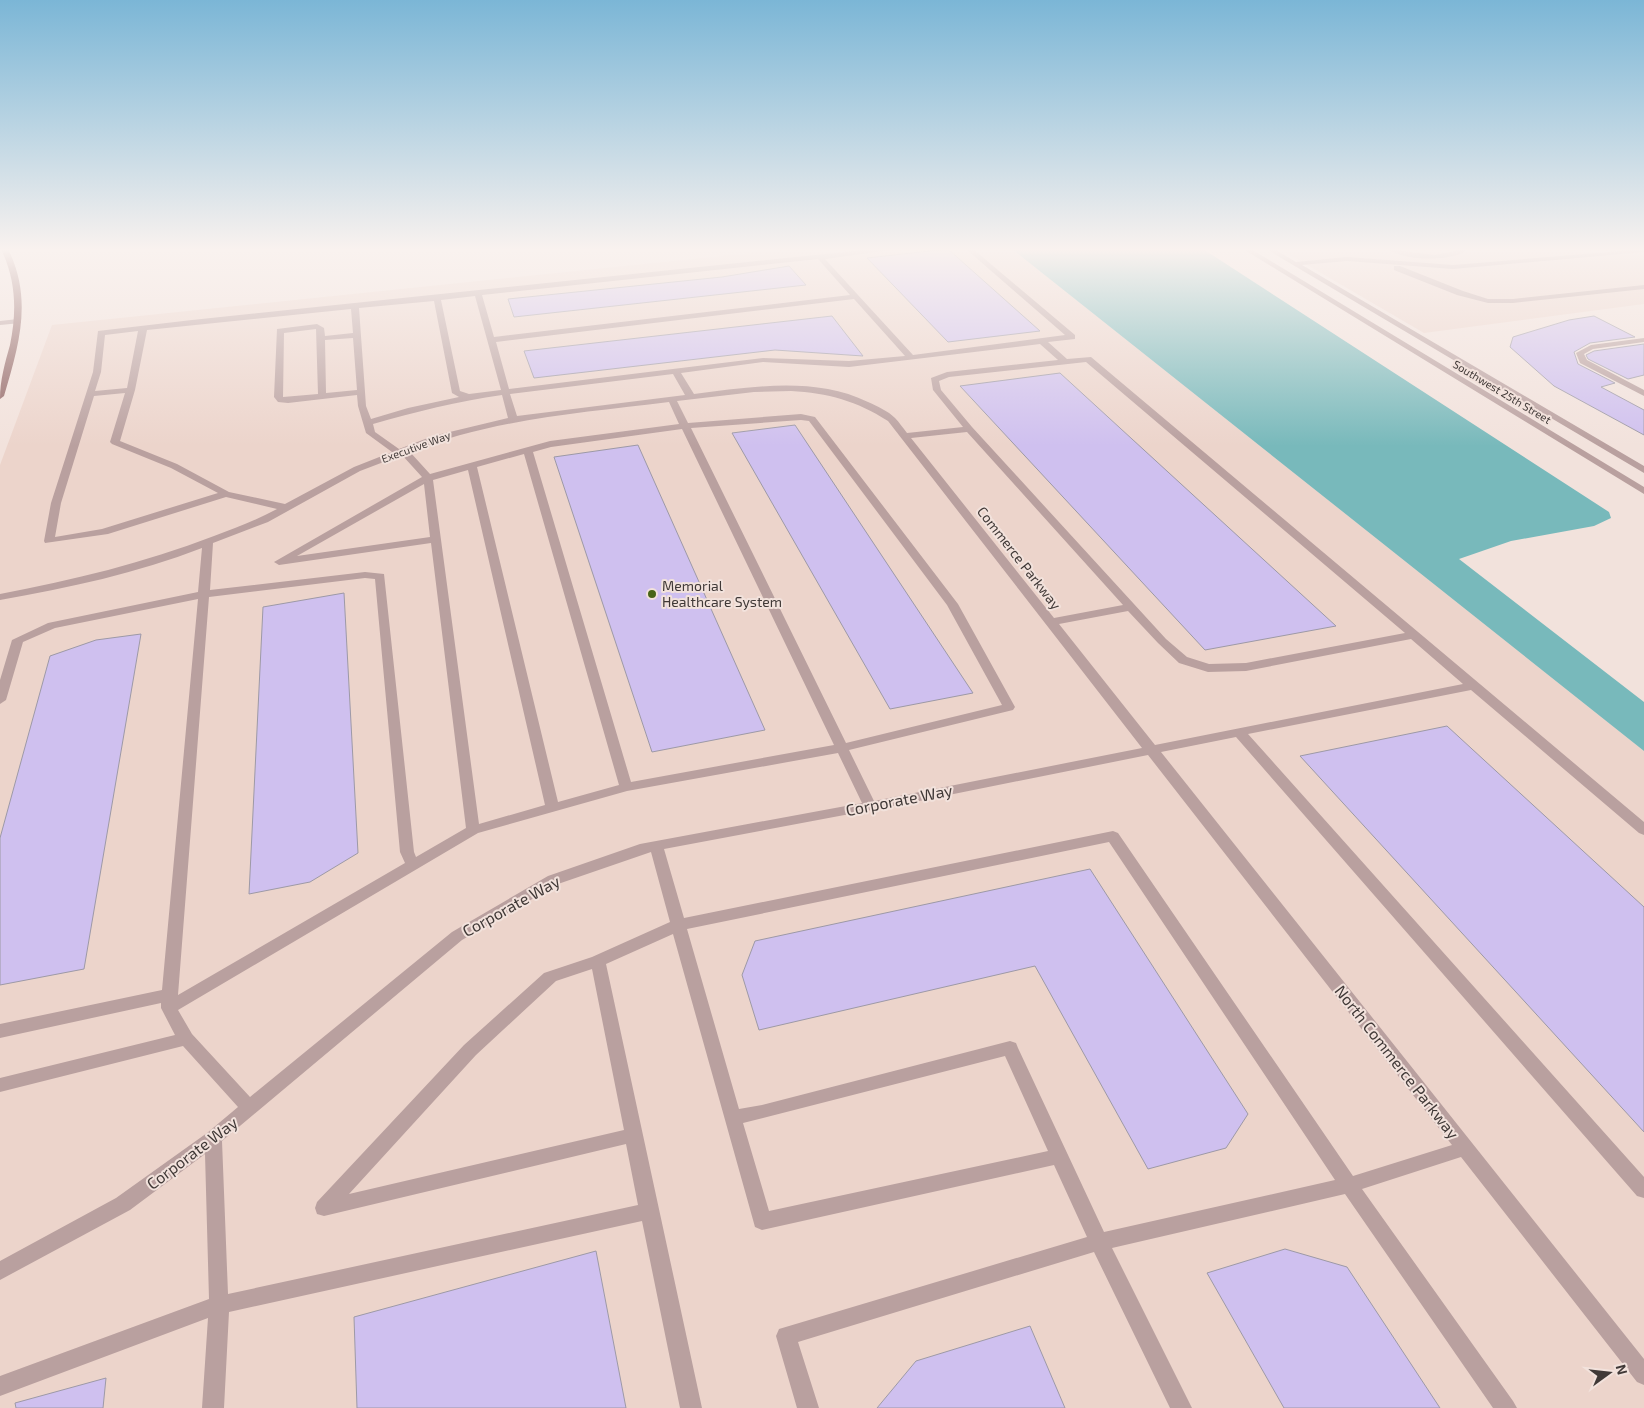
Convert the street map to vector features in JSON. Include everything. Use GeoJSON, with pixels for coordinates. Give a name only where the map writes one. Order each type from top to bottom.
{"type":"FeatureCollection","features":[{"type":"Feature","properties":{"kind":"main road"},"geometry":{"type":"LineString","coordinates":[[0,396],[13,351],[18,315]]}},
{"type":"Feature","properties":{"kind":"street"},"geometry":{"type":"LineString","coordinates":[[226,494],[104,532],[49,541],[56,503],[97,372],[101,334],[272,315]]}},
{"type":"Feature","properties":{"kind":"street"},"geometry":{"type":"LineString","coordinates":[[356,315],[362,406],[371,433],[400,451],[428,478],[473,830]]}},
{"type":"Feature","properties":{"kind":"street"},"geometry":{"type":"LineString","coordinates":[[440,315],[456,393],[469,397]]}},
{"type":"Feature","properties":{"kind":"street"},"geometry":{"type":"LineString","coordinates":[[484,315],[513,420]]}},
{"type":"Feature","properties":{"kind":"street"},"geometry":{"type":"LineString","coordinates":[[491,340],[706,315]]}},
{"type":"Feature","properties":{"kind":"street"},"geometry":{"type":"LineString","coordinates":[[872,315],[911,358]]}},
{"type":"Feature","properties":{"kind":"street"},"geometry":{"type":"LineString","coordinates":[[368,424],[411,410],[469,397],[763,360],[849,364],[1072,337],[1046,315]]}},
{"type":"Feature","properties":{"kind":"street","name":"Southwest 25th Street"},"geometry":{"type":"LineString","coordinates":[[1354,315],[1644,491]]}},
{"type":"Feature","properties":{"kind":"street","name":"Southwest 25th Street"},"geometry":{"type":"LineString","coordinates":[[1379,315],[1644,470]]}},
{"type":"Feature","properties":{"kind":"street"},"geometry":{"type":"LineString","coordinates":[[0,324],[18,321]]}},
{"type":"Feature","properties":{"kind":"street"},"geometry":{"type":"LineString","coordinates":[[322,396],[320,328],[317,326],[280,331],[278,397],[281,400],[288,400],[361,392]]}},
{"type":"Feature","properties":{"kind":"street"},"geometry":{"type":"LineString","coordinates":[[143,328],[131,390],[116,442],[174,466],[226,494],[287,508]]}},
{"type":"Feature","properties":{"kind":"street"},"geometry":{"type":"LineString","coordinates":[[321,338],[357,335]]}},
{"type":"Feature","properties":{"kind":"street"},"geometry":{"type":"LineString","coordinates":[[1644,340],[1591,347],[1580,353],[1583,361],[1644,393]]}},
{"type":"Feature","properties":{"kind":"street"},"geometry":{"type":"LineString","coordinates":[[1042,342],[1064,361]]}},
{"type":"Feature","properties":{"kind":"street"},"geometry":{"type":"LineString","coordinates":[[1415,635],[1246,667],[1208,668],[1183,660],[1130,607],[969,429],[936,390],[934,380],[947,375],[1088,359],[1475,685],[1644,830]]}},
{"type":"Feature","properties":{"kind":"street"},"geometry":{"type":"LineString","coordinates":[[676,371],[691,397]]}},
{"type":"Feature","properties":{"kind":"street","name":"Executive Way"},"geometry":{"type":"LineString","coordinates":[[0,597],[75,583],[169,557],[264,520],[357,469],[436,438],[476,427],[513,420],[754,389],[789,388],[822,391],[854,398]]}},
{"type":"Feature","properties":{"kind":"street"},"geometry":{"type":"LineString","coordinates":[[89,394],[131,390]]}},
{"type":"Feature","properties":{"kind":"street","name":"Commerce Parkway"},"geometry":{"type":"LineString","coordinates":[[854,398],[876,409],[891,420],[1150,750]]}},
{"type":"Feature","properties":{"kind":"street"},"geometry":{"type":"LineString","coordinates":[[672,399],[870,806]]}},
{"type":"Feature","properties":{"kind":"street"},"geometry":{"type":"LineString","coordinates":[[0,1031],[170,1002],[473,830],[626,787],[841,748],[1009,706],[952,604],[812,419],[802,417],[685,426],[550,444],[428,478],[279,562],[436,539]]}},
{"type":"Feature","properties":{"kind":"street"},"geometry":{"type":"LineString","coordinates":[[904,436],[969,429]]}},
{"type":"Feature","properties":{"kind":"street"},"geometry":{"type":"LineString","coordinates":[[528,450],[626,787]]}},
{"type":"Feature","properties":{"kind":"street"},"geometry":{"type":"LineString","coordinates":[[472,466],[552,807]]}},
{"type":"Feature","properties":{"kind":"street"},"geometry":{"type":"LineString","coordinates":[[208,542],[170,1002],[186,1039],[249,1108]]}},
{"type":"Feature","properties":{"kind":"street"},"geometry":{"type":"LineString","coordinates":[[0,700],[18,640],[52,625],[184,597],[365,575],[380,576],[407,852],[413,865]]}},
{"type":"Feature","properties":{"kind":"street"},"geometry":{"type":"LineString","coordinates":[[1050,622],[1130,607]]}},
{"type":"Feature","properties":{"kind":"street","name":"Corporate Way"},"geometry":{"type":"LineString","coordinates":[[0,1272],[123,1204],[213,1138],[457,936],[553,880],[640,849],[870,806],[1475,685]]}},
{"type":"Feature","properties":{"kind":"street"},"geometry":{"type":"LineString","coordinates":[[1239,732],[1644,1190]]}},
{"type":"Feature","properties":{"kind":"street","name":"North Commerce Parkway"},"geometry":{"type":"LineString","coordinates":[[1150,750],[1644,1374]]}},
{"type":"Feature","properties":{"kind":"street"},"geometry":{"type":"LineString","coordinates":[[634,1135],[324,1208],[470,1050],[550,977],[598,961],[678,925],[1113,836],[1350,1185],[1506,1408]]}},
{"type":"Feature","properties":{"kind":"street"},"geometry":{"type":"LineString","coordinates":[[656,846],[762,1221],[1059,1156]]}},
{"type":"Feature","properties":{"kind":"street"},"geometry":{"type":"LineString","coordinates":[[598,961],[690,1408]]}},
{"type":"Feature","properties":{"kind":"street"},"geometry":{"type":"LineString","coordinates":[[0,1085],[186,1039]]}},
{"type":"Feature","properties":{"kind":"street"},"geometry":{"type":"LineString","coordinates":[[733,1117],[772,1110],[1010,1048],[1099,1242],[1181,1408]]}},
{"type":"Feature","properties":{"kind":"street"},"geometry":{"type":"LineString","coordinates":[[213,1138],[219,1305],[213,1408]]}},
{"type":"Feature","properties":{"kind":"street"},"geometry":{"type":"LineString","coordinates":[[808,1408],[786,1336],[1099,1242],[1350,1185],[1465,1148]]}},
{"type":"Feature","properties":{"kind":"street"},"geometry":{"type":"LineString","coordinates":[[0,1386],[219,1305],[648,1211]]}},
{"type":"Feature","properties":{"kind":"shaded area"},"geometry":{"type":"Polygon","coordinates":[[[152,315],[1095,315],[1644,751],[1644,1408],[0,1408],[0,465],[52,325],[152,315]]]}},
{"type":"Feature","properties":{"kind":"shaded area"},"geometry":{"type":"Polygon","coordinates":[[[1393,315],[1563,315],[1424,333],[1393,315]]]}},
{"type":"Feature","properties":{"kind":"water"},"geometry":{"type":"Polygon","coordinates":[[[1095,315],[1304,315],[1609,512],[1611,518],[1594,526],[1511,541],[1459,559],[1644,702],[1644,751],[1095,315]]]}},
{"type":"Feature","properties":{"kind":"building"},"geometry":{"type":"Polygon","coordinates":[[[513,315],[535,315],[514,317],[513,315]]]}},
{"type":"Feature","properties":{"kind":"building"},"geometry":{"type":"Polygon","coordinates":[[[922,315],[1022,315],[1040,331],[948,342],[922,315]]]}},
{"type":"Feature","properties":{"kind":"building"},"geometry":{"type":"Polygon","coordinates":[[[832,316],[863,356],[775,350],[534,378],[524,351],[832,316]]]}},
{"type":"Feature","properties":{"kind":"building"},"geometry":{"type":"Polygon","coordinates":[[[1594,316],[1635,337],[1590,343],[1574,352],[1578,364],[1615,383],[1601,387],[1644,410],[1644,435],[1554,386],[1510,347],[1513,337],[1569,320],[1594,316]]]}},
{"type":"Feature","properties":{"kind":"building"},"geometry":{"type":"Polygon","coordinates":[[[1644,344],[1644,375],[1628,379],[1588,359],[1586,355],[1594,351],[1644,344]]]}},
{"type":"Feature","properties":{"kind":"building"},"geometry":{"type":"Polygon","coordinates":[[[1060,373],[1336,626],[1205,650],[960,386],[1060,373]]]}},
{"type":"Feature","properties":{"kind":"building"},"geometry":{"type":"Polygon","coordinates":[[[795,425],[973,693],[890,709],[732,433],[795,425]]]}},
{"type":"Feature","properties":{"kind":"building","name":"Memorial Healthcare System"},"geometry":{"type":"Polygon","coordinates":[[[638,445],[765,730],[652,752],[554,457],[638,445]]]}},
{"type":"Feature","properties":{"kind":"building"},"geometry":{"type":"Polygon","coordinates":[[[344,593],[358,853],[310,882],[249,894],[263,607],[344,593]]]}},
{"type":"Feature","properties":{"kind":"building"},"geometry":{"type":"Polygon","coordinates":[[[141,634],[84,969],[0,985],[0,838],[50,656],[96,640],[141,634]]]}},
{"type":"Feature","properties":{"kind":"building"},"geometry":{"type":"Polygon","coordinates":[[[1447,726],[1644,907],[1644,1132],[1300,756],[1447,726]]]}},
{"type":"Feature","properties":{"kind":"building"},"geometry":{"type":"Polygon","coordinates":[[[1090,869],[1248,1114],[1226,1148],[1148,1169],[1035,966],[759,1030],[742,975],[755,941],[1090,869]]]}},
{"type":"Feature","properties":{"kind":"building"},"geometry":{"type":"Polygon","coordinates":[[[1285,1249],[1347,1267],[1440,1408],[1284,1408],[1207,1273],[1285,1249]]]}},
{"type":"Feature","properties":{"kind":"building"},"geometry":{"type":"Polygon","coordinates":[[[596,1251],[626,1408],[357,1408],[354,1317],[596,1251]]]}},
{"type":"Feature","properties":{"kind":"building"},"geometry":{"type":"Polygon","coordinates":[[[1030,1326],[1065,1408],[877,1408],[916,1361],[1030,1326]]]}},
{"type":"Feature","properties":{"kind":"building"},"geometry":{"type":"Polygon","coordinates":[[[106,1378],[103,1408],[16,1408],[15,1403],[106,1378]]]}},
{"type":"Feature","properties":{"kind":"place","name":"Memorial Healthcare System"},"geometry":{"type":"Point","coordinates":[652,594]}}]}
